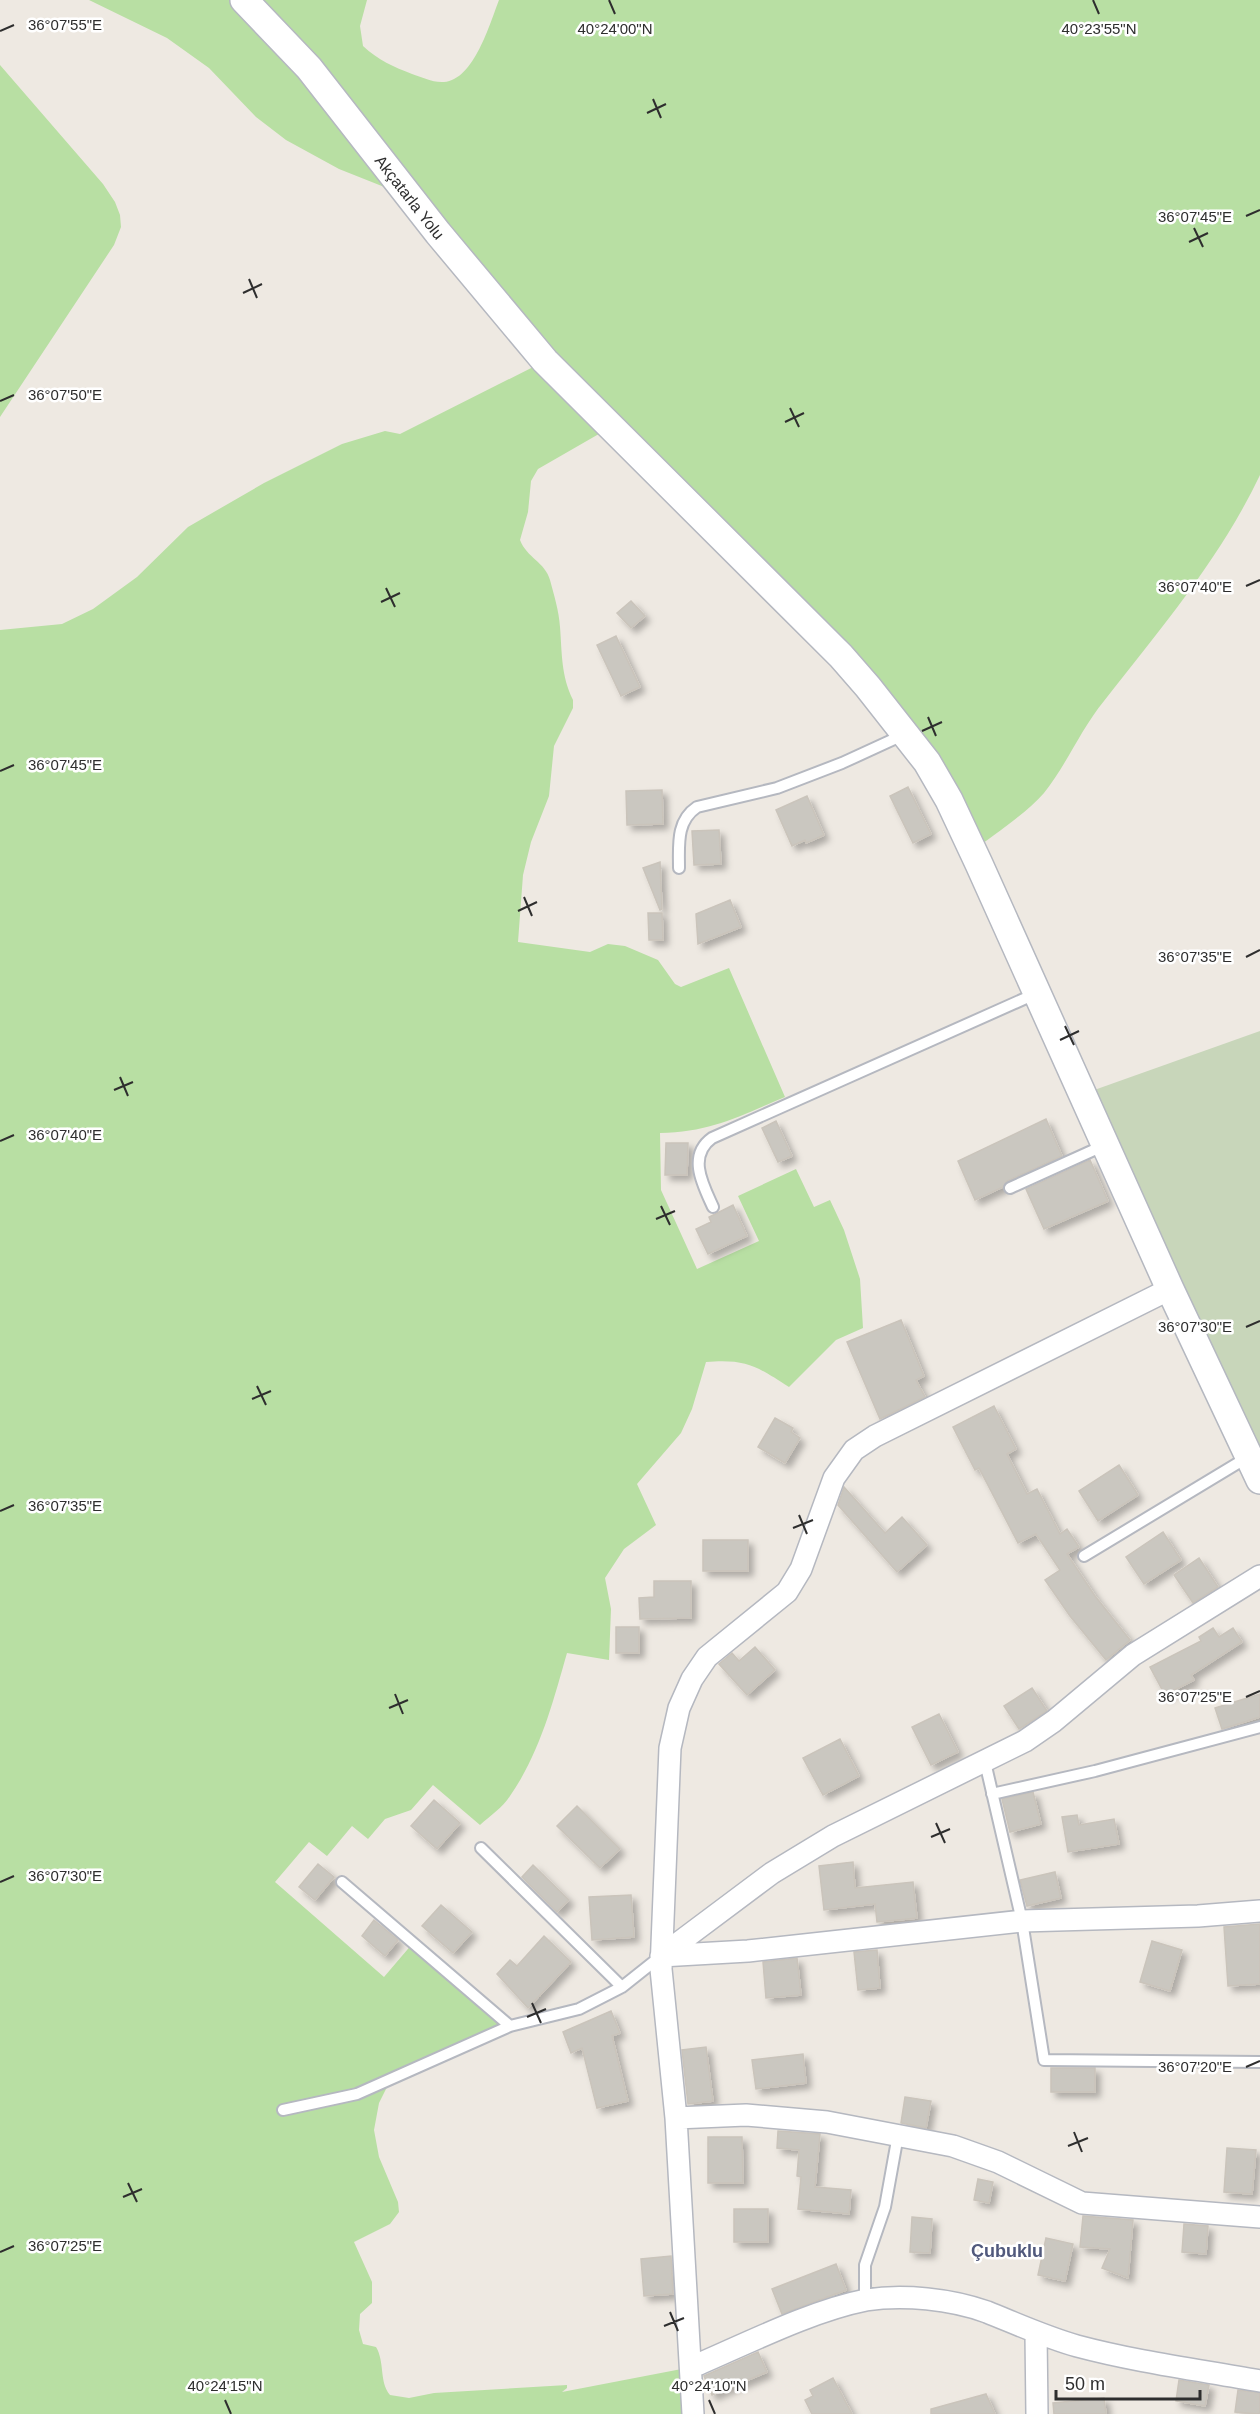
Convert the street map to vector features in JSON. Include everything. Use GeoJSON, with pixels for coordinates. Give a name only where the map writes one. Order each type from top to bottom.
{"type":"FeatureCollection","features":[{"type":"Feature","properties":{"kind":"street","name":"Akçatarla Yolu"},"geometry":{"type":"LineString","coordinates":[[244,0],[309,68],[545,361],[841,656],[906,734],[949,800],[1254,1468]]}},
{"type":"Feature","properties":{"kind":"street"},"geometry":{"type":"LineString","coordinates":[[693,2414],[676,2118],[661,1956],[670,1748],[679,1708],[692,1679],[707,1657],[787,1592],[801,1569],[834,1478],[854,1450],[875,1436],[1170,1288]]}},
{"type":"Feature","properties":{"kind":"street"},"geometry":{"type":"LineString","coordinates":[[661,1956],[772,1873],[833,1836],[1025,1741],[1054,1721],[1133,1655],[1260,1576]]}},
{"type":"Feature","properties":{"kind":"street"},"geometry":{"type":"LineString","coordinates":[[661,1956],[748,1951],[1022,1922],[1198,1916],[1260,1911]]}},
{"type":"Feature","properties":{"kind":"street"},"geometry":{"type":"LineString","coordinates":[[676,2118],[770,2116],[828,2122],[953,2146],[998,2162],[1082,2203],[1260,2217]]}},
{"type":"Feature","properties":{"kind":"street"},"geometry":{"type":"LineString","coordinates":[[692,2367],[804,2321],[865,2301],[894,2298],[952,2304],[985,2312],[1036,2334],[1121,2357],[1260,2381]]}},
{"type":"Feature","properties":{"kind":"street"},"geometry":{"type":"LineString","coordinates":[[1036,2334],[1037,2414]]}},
{"type":"Feature","properties":{"kind":"lane"},"geometry":{"type":"LineString","coordinates":[[679,868],[679,836],[689,813],[697,807],[777,788],[842,763],[906,734]]}},
{"type":"Feature","properties":{"kind":"lane"},"geometry":{"type":"LineString","coordinates":[[713,1207],[702,1182],[699,1157],[700,1149],[712,1138],[1037,993]]}},
{"type":"Feature","properties":{"kind":"lane"},"geometry":{"type":"LineString","coordinates":[[1010,1188],[1106,1145]]}},
{"type":"Feature","properties":{"kind":"lane"},"geometry":{"type":"LineString","coordinates":[[1084,1556],[1254,1468]]}},
{"type":"Feature","properties":{"kind":"lane"},"geometry":{"type":"LineString","coordinates":[[992,1794],[1095,1771],[1260,1727]]}},
{"type":"Feature","properties":{"kind":"lane"},"geometry":{"type":"LineString","coordinates":[[985,1762],[1022,1922],[1044,2060],[1260,2062]]}},
{"type":"Feature","properties":{"kind":"lane"},"geometry":{"type":"LineString","coordinates":[[480,1848],[622,1986]]}},
{"type":"Feature","properties":{"kind":"lane"},"geometry":{"type":"LineString","coordinates":[[342,1882],[510,2026]]}},
{"type":"Feature","properties":{"kind":"lane"},"geometry":{"type":"LineString","coordinates":[[283,2110],[357,2094],[510,2026],[579,2009],[622,1986],[661,1956]]}},
{"type":"Feature","properties":{"kind":"lane"},"geometry":{"type":"LineString","coordinates":[[865,2301],[865,2265],[885,2207],[898,2135]]}},
{"type":"Feature","properties":{"kind":"green space"},"geometry":{"type":"Polygon","coordinates":[[[89,0],[367,0],[360,26],[363,46],[393,66],[428,80],[444,82],[455,79],[472,61],[486,36],[499,0],[1260,0],[1260,475],[1244,506],[1208,564],[1168,620],[1096,712],[1044,793],[1020,816],[973,851],[927,762],[611,427],[538,469],[531,481],[528,512],[520,540],[548,574],[550,580],[559,615],[564,673],[573,700],[573,708],[554,746],[549,796],[531,842],[523,875],[518,942],[590,952],[608,944],[625,946],[658,960],[675,984],[681,987],[729,968],[785,1097],[710,1126],[695,1130],[660,1133],[661,1190],[697,1269],[759,1241],[738,1196],[796,1169],[814,1207],[830,1200],[844,1230],[860,1279],[863,1328],[836,1340],[789,1387],[759,1369],[742,1363],[706,1362],[692,1409],[681,1433],[637,1484],[656,1525],[624,1549],[605,1578],[611,1609],[609,1660],[567,1653],[538,1745],[520,1780],[500,1808],[480,1825],[433,1785],[411,1810],[385,1819],[368,1839],[352,1826],[327,1856],[309,1842],[275,1882],[384,1977],[413,1943],[510,2026],[390,2081],[379,2103],[374,2130],[379,2157],[398,2202],[399,2212],[390,2224],[354,2242],[372,2282],[372,2303],[360,2314],[359,2330],[363,2344],[376,2347],[379,2353],[384,2384],[390,2395],[409,2398],[434,2393],[567,2385],[562,2392],[692,2367],[693,2414],[0,2414],[0,630],[62,624],[93,609],[137,577],[188,527],[264,483],[342,444],[385,431],[400,434],[545,361],[412,198],[339,169],[286,140],[256,117],[209,68],[167,38],[89,0]]]}},
{"type":"Feature","properties":{"kind":"green space"},"geometry":{"type":"Polygon","coordinates":[[[0,65],[103,184],[115,202],[120,215],[121,227],[114,245],[0,417],[0,65]]]}},
{"type":"Feature","properties":{"kind":"green space"},"geometry":{"type":"Polygon","coordinates":[[[1260,1031],[1260,1480],[1083,1094],[1260,1031]]]}},
{"type":"Feature","properties":{"kind":"building"},"geometry":{"type":"Polygon","coordinates":[[[631,601],[645,616],[631,628],[617,613],[631,601]]]}},
{"type":"Feature","properties":{"kind":"building"},"geometry":{"type":"Polygon","coordinates":[[[616,636],[640,687],[621,696],[597,645],[616,636]]]}},
{"type":"Feature","properties":{"kind":"building"},"geometry":{"type":"Polygon","coordinates":[[[908,787],[931,834],[913,843],[890,796],[908,787]]]}},
{"type":"Feature","properties":{"kind":"building"},"geometry":{"type":"Polygon","coordinates":[[[662,790],[663,824],[627,825],[626,791],[662,790]]]}},
{"type":"Feature","properties":{"kind":"building"},"geometry":{"type":"Polygon","coordinates":[[[807,796],[824,835],[792,846],[776,810],[807,796]]]}},
{"type":"Feature","properties":{"kind":"building"},"geometry":{"type":"Polygon","coordinates":[[[719,830],[721,864],[694,865],[692,831],[719,830]]]}},
{"type":"Feature","properties":{"kind":"building"},"geometry":{"type":"Polygon","coordinates":[[[660,862],[662,909],[660,910],[643,868],[660,862]]]}},
{"type":"Feature","properties":{"kind":"building"},"geometry":{"type":"Polygon","coordinates":[[[730,900],[741,927],[698,944],[696,914],[730,900]]]}},
{"type":"Feature","properties":{"kind":"building"},"geometry":{"type":"Polygon","coordinates":[[[648,913],[662,913],[663,940],[649,940],[648,913]]]}},
{"type":"Feature","properties":{"kind":"building"},"geometry":{"type":"Polygon","coordinates":[[[1046,1119],[1062,1156],[1007,1181],[1003,1187],[975,1200],[958,1161],[1046,1119]]]}},
{"type":"Feature","properties":{"kind":"building"},"geometry":{"type":"Polygon","coordinates":[[[776,1121],[792,1156],[778,1162],[762,1128],[776,1121]]]}},
{"type":"Feature","properties":{"kind":"building"},"geometry":{"type":"Polygon","coordinates":[[[666,1143],[688,1143],[687,1175],[665,1175],[666,1143]]]}},
{"type":"Feature","properties":{"kind":"building"},"geometry":{"type":"Polygon","coordinates":[[[1090,1160],[1108,1201],[1044,1229],[1026,1189],[1090,1160]]]}},
{"type":"Feature","properties":{"kind":"building"},"geometry":{"type":"Polygon","coordinates":[[[733,1205],[747,1236],[708,1254],[696,1229],[711,1222],[709,1217],[733,1205]]]}},
{"type":"Feature","properties":{"kind":"building"},"geometry":{"type":"Polygon","coordinates":[[[901,1320],[924,1376],[916,1380],[925,1397],[880,1419],[847,1342],[901,1320]]]}},
{"type":"Feature","properties":{"kind":"building"},"geometry":{"type":"Polygon","coordinates":[[[994,1406],[1016,1449],[1007,1454],[1027,1494],[1037,1489],[1060,1534],[1067,1529],[1079,1547],[1067,1554],[1095,1596],[1130,1640],[1106,1660],[1070,1616],[1045,1580],[1060,1570],[1036,1534],[1018,1543],[979,1468],[975,1470],[953,1427],[994,1406]]]}},
{"type":"Feature","properties":{"kind":"building"},"geometry":{"type":"Polygon","coordinates":[[[775,1418],[793,1428],[791,1432],[800,1438],[785,1463],[758,1447],[775,1418]]]}},
{"type":"Feature","properties":{"kind":"building"},"geometry":{"type":"Polygon","coordinates":[[[1119,1465],[1138,1495],[1098,1521],[1079,1491],[1119,1465]]]}},
{"type":"Feature","properties":{"kind":"building"},"geometry":{"type":"Polygon","coordinates":[[[844,1487],[885,1533],[902,1517],[927,1545],[897,1572],[838,1505],[844,1487]]]}},
{"type":"Feature","properties":{"kind":"building"},"geometry":{"type":"Polygon","coordinates":[[[1163,1532],[1181,1560],[1144,1584],[1126,1557],[1163,1532]]]}},
{"type":"Feature","properties":{"kind":"building"},"geometry":{"type":"Polygon","coordinates":[[[703,1540],[748,1540],[748,1571],[703,1571],[703,1540]]]}},
{"type":"Feature","properties":{"kind":"building"},"geometry":{"type":"Polygon","coordinates":[[[1199,1558],[1218,1587],[1193,1603],[1174,1575],[1199,1558]]]}},
{"type":"Feature","properties":{"kind":"building"},"geometry":{"type":"Polygon","coordinates":[[[654,1581],[691,1581],[691,1618],[640,1619],[639,1598],[654,1597],[654,1581]]]}},
{"type":"Feature","properties":{"kind":"building"},"geometry":{"type":"Polygon","coordinates":[[[616,1627],[639,1627],[639,1653],[616,1653],[616,1627]]]}},
{"type":"Feature","properties":{"kind":"building"},"geometry":{"type":"Polygon","coordinates":[[[1213,1628],[1219,1637],[1233,1628],[1242,1642],[1191,1675],[1194,1680],[1165,1695],[1150,1667],[1201,1641],[1199,1637],[1213,1628]]]}},
{"type":"Feature","properties":{"kind":"building"},"geometry":{"type":"Polygon","coordinates":[[[755,1647],[775,1670],[747,1695],[719,1664],[732,1653],[739,1661],[755,1647]]]}},
{"type":"Feature","properties":{"kind":"building"},"geometry":{"type":"Polygon","coordinates":[[[1032,1688],[1047,1711],[1019,1729],[1004,1706],[1032,1688]]]}},
{"type":"Feature","properties":{"kind":"building"},"geometry":{"type":"Polygon","coordinates":[[[1260,1694],[1260,1717],[1222,1729],[1215,1708],[1260,1694]]]}},
{"type":"Feature","properties":{"kind":"building"},"geometry":{"type":"Polygon","coordinates":[[[939,1714],[958,1752],[931,1765],[912,1727],[939,1714]]]}},
{"type":"Feature","properties":{"kind":"building"},"geometry":{"type":"Polygon","coordinates":[[[840,1739],[859,1776],[823,1795],[803,1758],[840,1739]]]}},
{"type":"Feature","properties":{"kind":"building"},"geometry":{"type":"Polygon","coordinates":[[[1033,1792],[1041,1824],[1010,1832],[1002,1799],[1033,1792]]]}},
{"type":"Feature","properties":{"kind":"building"},"geometry":{"type":"Polygon","coordinates":[[[434,1800],[460,1823],[437,1849],[411,1826],[434,1800]]]}},
{"type":"Feature","properties":{"kind":"building"},"geometry":{"type":"Polygon","coordinates":[[[577,1806],[620,1849],[600,1868],[557,1826],[577,1806]]]}},
{"type":"Feature","properties":{"kind":"building"},"geometry":{"type":"Polygon","coordinates":[[[1077,1815],[1079,1825],[1114,1819],[1119,1844],[1068,1852],[1062,1817],[1077,1815]]]}},
{"type":"Feature","properties":{"kind":"building"},"geometry":{"type":"Polygon","coordinates":[[[853,1862],[855,1888],[913,1882],[917,1918],[877,1922],[875,1904],[824,1910],[819,1866],[853,1862]]]}},
{"type":"Feature","properties":{"kind":"building"},"geometry":{"type":"Polygon","coordinates":[[[318,1864],[334,1877],[315,1900],[299,1887],[318,1864]]]}},
{"type":"Feature","properties":{"kind":"building"},"geometry":{"type":"Polygon","coordinates":[[[533,1865],[569,1900],[557,1912],[522,1877],[533,1865]]]}},
{"type":"Feature","properties":{"kind":"building"},"geometry":{"type":"Polygon","coordinates":[[[1055,1872],[1061,1898],[1027,1906],[1020,1880],[1055,1872]]]}},
{"type":"Feature","properties":{"kind":"building"},"geometry":{"type":"Polygon","coordinates":[[[631,1895],[634,1937],[592,1940],[589,1897],[631,1895]]]}},
{"type":"Feature","properties":{"kind":"building"},"geometry":{"type":"Polygon","coordinates":[[[441,1905],[472,1932],[453,1953],[422,1926],[441,1905]]]}},
{"type":"Feature","properties":{"kind":"building"},"geometry":{"type":"Polygon","coordinates":[[[374,1920],[398,1940],[385,1956],[362,1936],[374,1920]]]}},
{"type":"Feature","properties":{"kind":"building"},"geometry":{"type":"Polygon","coordinates":[[[1260,1924],[1260,1984],[1228,1986],[1224,1927],[1260,1924]]]}},
{"type":"Feature","properties":{"kind":"building"},"geometry":{"type":"Polygon","coordinates":[[[544,1936],[571,1962],[528,2008],[497,1974],[510,1960],[517,1966],[544,1936]]]}},
{"type":"Feature","properties":{"kind":"building"},"geometry":{"type":"Polygon","coordinates":[[[1152,1941],[1182,1950],[1170,1991],[1140,1982],[1152,1941]]]}},
{"type":"Feature","properties":{"kind":"building"},"geometry":{"type":"Polygon","coordinates":[[[877,1950],[880,1988],[858,1990],[854,1952],[877,1950]]]}},
{"type":"Feature","properties":{"kind":"building"},"geometry":{"type":"Polygon","coordinates":[[[797,1958],[801,1995],[766,1998],[763,1962],[797,1958]]]}},
{"type":"Feature","properties":{"kind":"building"},"geometry":{"type":"Polygon","coordinates":[[[611,2011],[620,2033],[612,2036],[628,2101],[597,2108],[582,2048],[571,2053],[563,2032],[611,2011]]]}},
{"type":"Feature","properties":{"kind":"building"},"geometry":{"type":"Polygon","coordinates":[[[706,2047],[713,2101],[688,2104],[682,2050],[706,2047]]]}},
{"type":"Feature","properties":{"kind":"building"},"geometry":{"type":"Polygon","coordinates":[[[803,2054],[806,2083],[756,2089],[752,2060],[803,2054]]]}},
{"type":"Feature","properties":{"kind":"building"},"geometry":{"type":"Polygon","coordinates":[[[1051,2068],[1095,2068],[1095,2092],[1051,2092],[1051,2068]]]}},
{"type":"Feature","properties":{"kind":"building"},"geometry":{"type":"Polygon","coordinates":[[[905,2097],[931,2101],[926,2128],[901,2123],[905,2097]]]}},
{"type":"Feature","properties":{"kind":"building"},"geometry":{"type":"Polygon","coordinates":[[[778,2131],[820,2134],[815,2187],[851,2190],[849,2214],[798,2209],[801,2177],[797,2176],[799,2150],[777,2148],[778,2131]]]}},
{"type":"Feature","properties":{"kind":"building"},"geometry":{"type":"Polygon","coordinates":[[[708,2137],[742,2137],[743,2183],[708,2183],[708,2137]]]}},
{"type":"Feature","properties":{"kind":"building"},"geometry":{"type":"Polygon","coordinates":[[[1227,2148],[1256,2150],[1252,2194],[1224,2192],[1227,2148]]]}},
{"type":"Feature","properties":{"kind":"building"},"geometry":{"type":"Polygon","coordinates":[[[978,2179],[993,2182],[989,2203],[974,2200],[978,2179]]]}},
{"type":"Feature","properties":{"kind":"building"},"geometry":{"type":"Polygon","coordinates":[[[734,2209],[768,2209],[768,2242],[734,2242],[734,2209]]]}},
{"type":"Feature","properties":{"kind":"building"},"geometry":{"type":"Polygon","coordinates":[[[1083,2216],[1133,2220],[1128,2278],[1102,2268],[1110,2249],[1080,2247],[1083,2216]]]}},
{"type":"Feature","properties":{"kind":"building"},"geometry":{"type":"Polygon","coordinates":[[[912,2217],[932,2219],[930,2253],[910,2252],[912,2217]]]}},
{"type":"Feature","properties":{"kind":"building"},"geometry":{"type":"Polygon","coordinates":[[[1184,2224],[1208,2226],[1206,2254],[1182,2252],[1184,2224]]]}},
{"type":"Feature","properties":{"kind":"building"},"geometry":{"type":"Polygon","coordinates":[[[1046,2238],[1073,2244],[1065,2281],[1038,2275],[1046,2238]]]}},
{"type":"Feature","properties":{"kind":"building"},"geometry":{"type":"Polygon","coordinates":[[[671,2256],[673,2294],[644,2296],[641,2259],[671,2256]]]}},
{"type":"Feature","properties":{"kind":"building"},"geometry":{"type":"Polygon","coordinates":[[[836,2264],[846,2290],[782,2314],[772,2289],[836,2264]]]}},
{"type":"Feature","properties":{"kind":"building"},"geometry":{"type":"Polygon","coordinates":[[[758,2352],[767,2372],[712,2395],[704,2376],[758,2352]]]}},
{"type":"Feature","properties":{"kind":"building"},"geometry":{"type":"Polygon","coordinates":[[[833,2378],[852,2414],[812,2414],[805,2400],[813,2396],[810,2390],[833,2378]]]}},
{"type":"Feature","properties":{"kind":"building"},"geometry":{"type":"Polygon","coordinates":[[[1179,2380],[1209,2385],[1205,2406],[1176,2401],[1179,2380]]]}},
{"type":"Feature","properties":{"kind":"building"},"geometry":{"type":"Polygon","coordinates":[[[1238,2390],[1260,2393],[1260,2414],[1235,2412],[1238,2390]]]}},
{"type":"Feature","properties":{"kind":"building"},"geometry":{"type":"Polygon","coordinates":[[[986,2394],[995,2414],[931,2414],[931,2409],[986,2394]]]}},
{"type":"Feature","properties":{"kind":"building"},"geometry":{"type":"Polygon","coordinates":[[[1104,2398],[1106,2414],[1054,2414],[1053,2403],[1104,2398]]]}},
{"type":"Feature","properties":{"kind":"district","name":"Çubuklu"},"geometry":{"type":"Point","coordinates":[1007,2251]}}]}
